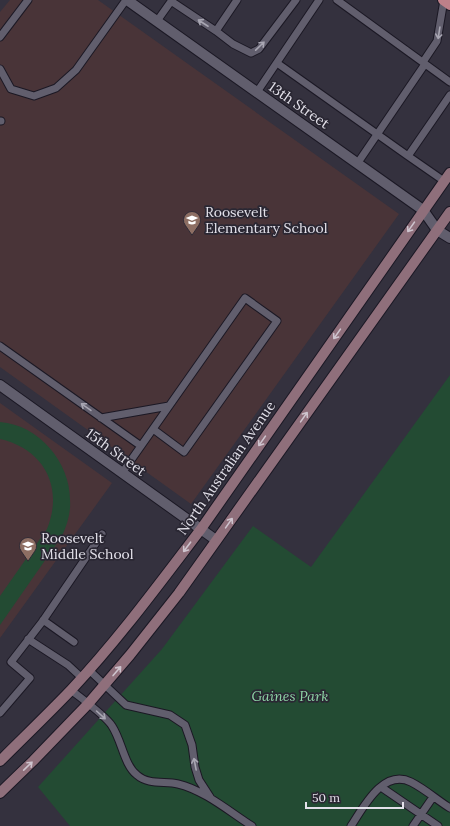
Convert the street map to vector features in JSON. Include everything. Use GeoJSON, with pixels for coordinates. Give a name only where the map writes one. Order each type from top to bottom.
{"type":"FeatureCollection","features":[{"type":"Feature","properties":{"kind":"main road"},"geometry":{"type":"LineString","coordinates":[[444,0],[450,5]]}},
{"type":"Feature","properties":{"kind":"main road","name":"North Australian Avenue"},"geometry":{"type":"LineString","coordinates":[[0,761],[72,690],[162,581],[447,177]]}},
{"type":"Feature","properties":{"kind":"main road"},"geometry":{"type":"LineString","coordinates":[[0,793],[88,704],[130,655],[179,593],[450,212]]}},
{"type":"Feature","properties":{"kind":"street","name":"13th Street"},"geometry":{"type":"LineString","coordinates":[[126,0],[423,210],[438,230],[450,238]]}},
{"type":"Feature","properties":{"kind":"street","name":"15th Street"},"geometry":{"type":"LineString","coordinates":[[0,385],[216,540]]}},
{"type":"Feature","properties":{"kind":"lane"},"geometry":{"type":"LineString","coordinates":[[0,37],[28,0]]}},
{"type":"Feature","properties":{"kind":"lane"},"geometry":{"type":"LineString","coordinates":[[0,68],[3,82],[11,89],[34,96],[56,88],[76,70],[126,0]]}},
{"type":"Feature","properties":{"kind":"lane"},"geometry":{"type":"LineString","coordinates":[[216,31],[237,0]]}},
{"type":"Feature","properties":{"kind":"lane"},"geometry":{"type":"LineString","coordinates":[[157,22],[171,1],[233,44],[251,53],[259,49],[296,0]]}},
{"type":"Feature","properties":{"kind":"lane"},"geometry":{"type":"LineString","coordinates":[[257,92],[319,0]]}},
{"type":"Feature","properties":{"kind":"lane"},"geometry":{"type":"LineString","coordinates":[[337,0],[450,82]]}},
{"type":"Feature","properties":{"kind":"lane"},"geometry":{"type":"LineString","coordinates":[[357,164],[437,41],[444,0]]}},
{"type":"Feature","properties":{"kind":"lane"},"geometry":{"type":"LineString","coordinates":[[277,63],[408,156],[447,177]]}},
{"type":"Feature","properties":{"kind":"lane"},"geometry":{"type":"LineString","coordinates":[[408,156],[450,95]]}},
{"type":"Feature","properties":{"kind":"lane"},"geometry":{"type":"LineString","coordinates":[[122,473],[245,298],[277,321],[184,452],[153,429]]}},
{"type":"Feature","properties":{"kind":"lane"},"geometry":{"type":"LineString","coordinates":[[0,346],[141,446]]}},
{"type":"Feature","properties":{"kind":"lane"},"geometry":{"type":"LineString","coordinates":[[101,418],[169,406]]}},
{"type":"Feature","properties":{"kind":"lane"},"geometry":{"type":"LineString","coordinates":[[0,712],[30,678],[11,662],[43,620],[102,534]]}},
{"type":"Feature","properties":{"kind":"lane"},"geometry":{"type":"LineString","coordinates":[[43,620],[74,642]]}},
{"type":"Feature","properties":{"kind":"lane"},"geometry":{"type":"LineString","coordinates":[[28,639],[68,665],[105,684],[126,705],[170,715],[185,726],[192,745],[195,767],[199,780],[211,799]]}},
{"type":"Feature","properties":{"kind":"lane"},"geometry":{"type":"LineString","coordinates":[[72,690],[112,725],[129,766],[137,776],[154,783],[177,784],[198,791],[252,826]]}},
{"type":"Feature","properties":{"kind":"lane"},"geometry":{"type":"LineString","coordinates":[[351,826],[374,792],[386,783],[398,779],[410,781],[450,808]]}},
{"type":"Feature","properties":{"kind":"lane"},"geometry":{"type":"LineString","coordinates":[[381,787],[438,826]]}},
{"type":"Feature","properties":{"kind":"lane"},"geometry":{"type":"LineString","coordinates":[[413,826],[433,797]]}},
{"type":"Feature","properties":{"kind":"shaded area","name":"Roosevelt Elementary School"},"geometry":{"type":"Polygon","coordinates":[[[10,0],[98,0],[399,214],[191,504],[0,367],[0,12],[10,0]]]}},
{"type":"Feature","properties":{"kind":"shaded area","name":"Roosevelt Middle School"},"geometry":{"type":"Polygon","coordinates":[[[0,403],[112,483],[0,638],[0,403]]]}},
{"type":"Feature","properties":{"kind":"green space","name":"Gaines Park"},"geometry":{"type":"Polygon","coordinates":[[[450,375],[450,826],[70,826],[38,787],[162,649],[253,526],[311,567],[450,375]]]}},
{"type":"Feature","properties":{"kind":"green space"},"geometry":{"type":"Polygon","coordinates":[[[0,422],[27,430],[50,448],[65,472],[69,486],[70,510],[66,528],[62,536],[0,625],[0,596],[47,529],[52,513],[53,499],[51,485],[46,472],[39,461],[28,451],[15,444],[0,439],[0,422]]]}},
{"type":"Feature","properties":{"kind":"place","name":"Roosevelt Elementary School"},"geometry":{"type":"Point","coordinates":[192,235]}},
{"type":"Feature","properties":{"kind":"place","name":"Roosevelt Middle School"},"geometry":{"type":"Point","coordinates":[28,561]}}]}
